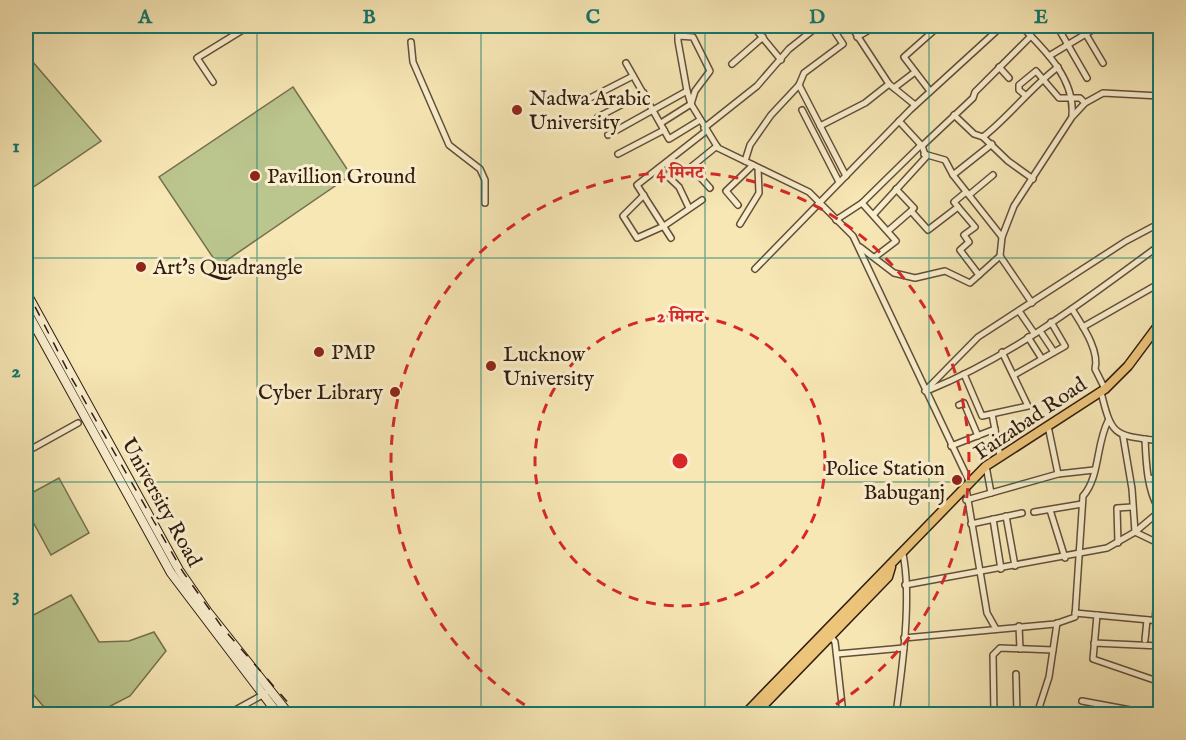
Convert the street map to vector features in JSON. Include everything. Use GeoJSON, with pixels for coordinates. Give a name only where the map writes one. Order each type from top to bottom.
{"type":"FeatureCollection","features":[{"type":"Feature","properties":{"kind":"main road","name":"University Road"},"geometry":{"type":"LineString","coordinates":[[26,292],[179,570],[208,612],[289,714]]}},
{"type":"Feature","properties":{"kind":"main road","name":"University Road"},"geometry":{"type":"LineString","coordinates":[[26,310],[171,573],[262,696],[278,714]]}},
{"type":"Feature","properties":{"kind":"main road","name":"Faizabad Road"},"geometry":{"type":"LineString","coordinates":[[755,714],[882,572],[891,567],[986,466],[1103,390],[1128,366],[1161,323]]}},
{"type":"Feature","properties":{"kind":"main road","name":"Faizabad Road"},"geometry":{"type":"LineString","coordinates":[[745,714],[828,634]]}},
{"type":"Feature","properties":{"kind":"street"},"geometry":{"type":"LineString","coordinates":[[213,82],[197,58],[249,26]]}},
{"type":"Feature","properties":{"kind":"street"},"geometry":{"type":"LineString","coordinates":[[678,26],[687,91],[691,104],[717,146],[809,192],[859,246],[894,273],[915,278],[945,271],[970,283],[1000,256]]}},
{"type":"Feature","properties":{"kind":"street"},"geometry":{"type":"LineString","coordinates":[[753,26],[781,60]]}},
{"type":"Feature","properties":{"kind":"street"},"geometry":{"type":"LineString","coordinates":[[671,238],[637,185],[757,86],[789,49],[819,26]]}},
{"type":"Feature","properties":{"kind":"street"},"geometry":{"type":"LineString","coordinates":[[745,161],[750,146],[766,123],[799,85],[804,73],[843,44],[831,26]]}},
{"type":"Feature","properties":{"kind":"street"},"geometry":{"type":"LineString","coordinates":[[851,26],[892,86],[915,105]]}},
{"type":"Feature","properties":{"kind":"street"},"geometry":{"type":"LineString","coordinates":[[857,37],[876,26]]}},
{"type":"Feature","properties":{"kind":"street"},"geometry":{"type":"LineString","coordinates":[[930,91],[904,57],[939,26]]}},
{"type":"Feature","properties":{"kind":"street"},"geometry":{"type":"LineString","coordinates":[[755,269],[915,105],[1001,26]]}},
{"type":"Feature","properties":{"kind":"street"},"geometry":{"type":"LineString","coordinates":[[1021,26],[1058,67],[1074,98],[1072,117]]}},
{"type":"Feature","properties":{"kind":"street"},"geometry":{"type":"LineString","coordinates":[[1057,26],[1087,78]]}},
{"type":"Feature","properties":{"kind":"street"},"geometry":{"type":"LineString","coordinates":[[1081,26],[1103,63]]}},
{"type":"Feature","properties":{"kind":"street"},"geometry":{"type":"LineString","coordinates":[[1049,56],[1099,26]]}},
{"type":"Feature","properties":{"kind":"street"},"geometry":{"type":"LineString","coordinates":[[1143,26],[1151,27],[1161,33]]}},
{"type":"Feature","properties":{"kind":"street"},"geometry":{"type":"LineString","coordinates":[[661,123],[691,104],[695,91],[710,70],[693,37],[678,36]]}},
{"type":"Feature","properties":{"kind":"street"},"geometry":{"type":"LineString","coordinates":[[836,220],[862,203],[974,98],[975,92],[1031,36]]}},
{"type":"Feature","properties":{"kind":"street"},"geometry":{"type":"LineString","coordinates":[[732,64],[763,37]]}},
{"type":"Feature","properties":{"kind":"street"},"geometry":{"type":"LineString","coordinates":[[411,42],[413,62],[449,145],[480,169],[485,180],[485,203]]}},
{"type":"Feature","properties":{"kind":"street"},"geometry":{"type":"LineString","coordinates":[[626,63],[669,139],[700,120]]}},
{"type":"Feature","properties":{"kind":"street"},"geometry":{"type":"LineString","coordinates":[[999,67],[1009,78]]}},
{"type":"Feature","properties":{"kind":"street"},"geometry":{"type":"LineString","coordinates":[[982,137],[1002,122],[1025,95],[1058,67]]}},
{"type":"Feature","properties":{"kind":"street"},"geometry":{"type":"LineString","coordinates":[[820,126],[865,103],[915,72]]}},
{"type":"Feature","properties":{"kind":"street"},"geometry":{"type":"LineString","coordinates":[[1025,95],[1019,90],[1019,85],[1035,72],[1059,98],[1080,98],[1085,103]]}},
{"type":"Feature","properties":{"kind":"street"},"geometry":{"type":"LineString","coordinates":[[588,99],[633,76]]}},
{"type":"Feature","properties":{"kind":"street"},"geometry":{"type":"LineString","coordinates":[[799,85],[846,176]]}},
{"type":"Feature","properties":{"kind":"street"},"geometry":{"type":"LineString","coordinates":[[609,135],[687,91]]}},
{"type":"Feature","properties":{"kind":"street"},"geometry":{"type":"LineString","coordinates":[[598,117],[644,93]]}},
{"type":"Feature","properties":{"kind":"street"},"geometry":{"type":"LineString","coordinates":[[1032,303],[1000,256],[1002,237],[1014,206],[1072,117],[1085,103],[1103,93],[1161,96]]}},
{"type":"Feature","properties":{"kind":"street"},"geometry":{"type":"LineString","coordinates":[[801,111],[839,182]]}},
{"type":"Feature","properties":{"kind":"street"},"geometry":{"type":"LineString","coordinates":[[954,115],[974,134],[992,144],[1008,161],[1033,179]]}},
{"type":"Feature","properties":{"kind":"street"},"geometry":{"type":"LineString","coordinates":[[874,213],[926,157],[921,146],[899,121]]}},
{"type":"Feature","properties":{"kind":"street"},"geometry":{"type":"LineString","coordinates":[[618,154],[664,130]]}},
{"type":"Feature","properties":{"kind":"street"},"geometry":{"type":"LineString","coordinates":[[952,176],[992,144]]}},
{"type":"Feature","properties":{"kind":"street"},"geometry":{"type":"LineString","coordinates":[[710,188],[691,167],[717,146]]}},
{"type":"Feature","properties":{"kind":"street"},"geometry":{"type":"LineString","coordinates":[[924,154],[945,159],[952,176],[1002,237]]}},
{"type":"Feature","properties":{"kind":"street"},"geometry":{"type":"LineString","coordinates":[[738,205],[726,191],[755,166]]}},
{"type":"Feature","properties":{"kind":"street"},"geometry":{"type":"LineString","coordinates":[[740,224],[759,193],[755,166]]}},
{"type":"Feature","properties":{"kind":"street"},"geometry":{"type":"LineString","coordinates":[[659,168],[679,187],[689,208]]}},
{"type":"Feature","properties":{"kind":"street"},"geometry":{"type":"LineString","coordinates":[[979,275],[960,250],[969,242],[964,235],[975,227],[954,202],[993,175]]}},
{"type":"Feature","properties":{"kind":"street"},"geometry":{"type":"LineString","coordinates":[[888,231],[914,208],[896,189]]}},
{"type":"Feature","properties":{"kind":"street"},"geometry":{"type":"LineString","coordinates":[[644,195],[623,216],[637,238],[664,226],[702,200]]}},
{"type":"Feature","properties":{"kind":"street"},"geometry":{"type":"LineString","coordinates":[[862,203],[874,213],[896,241],[875,257]]}},
{"type":"Feature","properties":{"kind":"street"},"geometry":{"type":"LineString","coordinates":[[911,211],[928,230],[958,207]]}},
{"type":"Feature","properties":{"kind":"street"},"geometry":{"type":"LineString","coordinates":[[925,392],[978,337],[1126,241],[1161,223]]}},
{"type":"Feature","properties":{"kind":"street"},"geometry":{"type":"LineString","coordinates":[[925,392],[964,375],[1028,337],[1100,291],[1161,244]]}},
{"type":"Feature","properties":{"kind":"street"},"geometry":{"type":"LineString","coordinates":[[859,246],[968,485],[966,500],[987,613],[996,629]]}},
{"type":"Feature","properties":{"kind":"street"},"geometry":{"type":"LineString","coordinates":[[1083,327],[1161,284]]}},
{"type":"Feature","properties":{"kind":"street"},"geometry":{"type":"LineString","coordinates":[[1072,309],[1083,327],[1097,363],[1095,369],[1103,390],[1108,421],[1115,431],[1123,436],[1161,441]]}},
{"type":"Feature","properties":{"kind":"street"},"geometry":{"type":"LineString","coordinates":[[1019,310],[1034,333]]}},
{"type":"Feature","properties":{"kind":"street"},"geometry":{"type":"LineString","coordinates":[[1014,375],[1065,346],[1050,322]]}},
{"type":"Feature","properties":{"kind":"street"},"geometry":{"type":"LineString","coordinates":[[1042,334],[1054,352]]}},
{"type":"Feature","properties":{"kind":"street"},"geometry":{"type":"LineString","coordinates":[[1028,337],[1042,359]]}},
{"type":"Feature","properties":{"kind":"street"},"geometry":{"type":"LineString","coordinates":[[964,375],[982,416],[1028,406],[1002,352]]}},
{"type":"Feature","properties":{"kind":"street"},"geometry":{"type":"LineString","coordinates":[[974,398],[962,404],[978,436]]}},
{"type":"Feature","properties":{"kind":"street"},"geometry":{"type":"LineString","coordinates":[[992,414],[1000,456]]}},
{"type":"Feature","properties":{"kind":"street"},"geometry":{"type":"LineString","coordinates":[[904,638],[966,634],[1057,623],[1075,617],[1083,496],[1091,487],[1103,431],[1108,421]]}},
{"type":"Feature","properties":{"kind":"street"},"geometry":{"type":"LineString","coordinates":[[26,452],[78,423]]}},
{"type":"Feature","properties":{"kind":"street"},"geometry":{"type":"LineString","coordinates":[[1048,426],[1058,474]]}},
{"type":"Feature","properties":{"kind":"street"},"geometry":{"type":"LineString","coordinates":[[951,446],[994,429]]}},
{"type":"Feature","properties":{"kind":"street"},"geometry":{"type":"LineString","coordinates":[[1123,436],[1135,532]]}},
{"type":"Feature","properties":{"kind":"street"},"geometry":{"type":"LineString","coordinates":[[905,585],[1065,558],[1118,543],[1160,511],[1153,500],[1145,439]]}},
{"type":"Feature","properties":{"kind":"street"},"geometry":{"type":"LineString","coordinates":[[986,466],[991,494]]}},
{"type":"Feature","properties":{"kind":"street"},"geometry":{"type":"LineString","coordinates":[[966,500],[1058,474],[1094,470]]}},
{"type":"Feature","properties":{"kind":"street"},"geometry":{"type":"LineString","coordinates":[[1149,478],[1161,480]]}},
{"type":"Feature","properties":{"kind":"street"},"geometry":{"type":"LineString","coordinates":[[1034,512],[1082,504]]}},
{"type":"Feature","properties":{"kind":"street"},"geometry":{"type":"LineString","coordinates":[[1118,543],[1117,508],[1132,507]]}},
{"type":"Feature","properties":{"kind":"street"},"geometry":{"type":"LineString","coordinates":[[1050,510],[1065,558]]}},
{"type":"Feature","properties":{"kind":"street"},"geometry":{"type":"LineString","coordinates":[[971,524],[1022,513]]}},
{"type":"Feature","properties":{"kind":"street"},"geometry":{"type":"LineString","coordinates":[[1006,516],[1015,566]]}},
{"type":"Feature","properties":{"kind":"street"},"geometry":{"type":"LineString","coordinates":[[993,519],[1001,569]]}},
{"type":"Feature","properties":{"kind":"street"},"geometry":{"type":"LineString","coordinates":[[1135,532],[1161,544]]}},
{"type":"Feature","properties":{"kind":"street"},"geometry":{"type":"LineString","coordinates":[[896,714],[904,648],[903,554]]}},
{"type":"Feature","properties":{"kind":"street"},"geometry":{"type":"LineString","coordinates":[[1075,613],[1158,621],[1161,564]]}},
{"type":"Feature","properties":{"kind":"street"},"geometry":{"type":"LineString","coordinates":[[1097,615],[1093,658],[1161,682]]}},
{"type":"Feature","properties":{"kind":"street"},"geometry":{"type":"LineString","coordinates":[[1145,640],[1148,620]]}},
{"type":"Feature","properties":{"kind":"street"},"geometry":{"type":"LineString","coordinates":[[1037,714],[1049,677],[1057,623]]}},
{"type":"Feature","properties":{"kind":"street"},"geometry":{"type":"LineString","coordinates":[[1019,626],[1020,649]]}},
{"type":"Feature","properties":{"kind":"street"},"geometry":{"type":"LineString","coordinates":[[828,634],[835,642],[843,714]]}},
{"type":"Feature","properties":{"kind":"street"},"geometry":{"type":"LineString","coordinates":[[1094,643],[1161,646]]}},
{"type":"Feature","properties":{"kind":"street"},"geometry":{"type":"LineString","coordinates":[[837,654],[904,648]]}},
{"type":"Feature","properties":{"kind":"street"},"geometry":{"type":"LineString","coordinates":[[994,714],[993,655],[1000,648],[1053,650]]}},
{"type":"Feature","properties":{"kind":"street"},"geometry":{"type":"LineString","coordinates":[[1016,674],[1017,714]]}},
{"type":"Feature","properties":{"kind":"street"},"geometry":{"type":"LineString","coordinates":[[228,714],[271,691]]}},
{"type":"Feature","properties":{"kind":"street"},"geometry":{"type":"LineString","coordinates":[[1082,701],[1152,714]]}},
{"type":"Feature","properties":{"kind":"street"},"geometry":{"type":"LineString","coordinates":[[1115,714],[1117,708]]}},
{"type":"Feature","properties":{"kind":"green space"},"geometry":{"type":"Polygon","coordinates":[[[26,54],[101,141],[26,192],[26,54]]]}},
{"type":"Feature","properties":{"kind":"green space","name":"Pavillion Ground"},"geometry":{"type":"Polygon","coordinates":[[[293,87],[351,175],[220,265],[159,177],[293,87]]]}},
{"type":"Feature","properties":{"kind":"green space"},"geometry":{"type":"Polygon","coordinates":[[[59,478],[89,533],[51,555],[26,509],[26,496],[59,478]]]}},
{"type":"Feature","properties":{"kind":"green space"},"geometry":{"type":"Polygon","coordinates":[[[71,595],[99,642],[129,641],[154,632],[166,651],[130,696],[95,714],[50,714],[26,686],[26,619],[71,595]]]}},
{"type":"Feature","properties":{"kind":"railway"},"geometry":{"type":"LineString","coordinates":[[26,289],[71,377],[183,572],[222,627],[298,714]]}},
{"type":"Feature","properties":{"kind":"place","name":"Nadwa Arabic University"},"geometry":{"type":"Point","coordinates":[517,110]}},
{"type":"Feature","properties":{"kind":"place","name":"Pavillion Ground"},"geometry":{"type":"Point","coordinates":[255,176]}},
{"type":"Feature","properties":{"kind":"place","name":"Art's Quadrangle"},"geometry":{"type":"Point","coordinates":[141,267]}},
{"type":"Feature","properties":{"kind":"place","name":"PMP"},"geometry":{"type":"Point","coordinates":[319,352]}},
{"type":"Feature","properties":{"kind":"place","name":"Lucknow University"},"geometry":{"type":"Point","coordinates":[491,366]}},
{"type":"Feature","properties":{"kind":"place","name":"Cyber Library"},"geometry":{"type":"Point","coordinates":[395,392]}},
{"type":"Feature","properties":{"kind":"place","name":"Police Station Babuganj"},"geometry":{"type":"Point","coordinates":[957,480]}}]}
